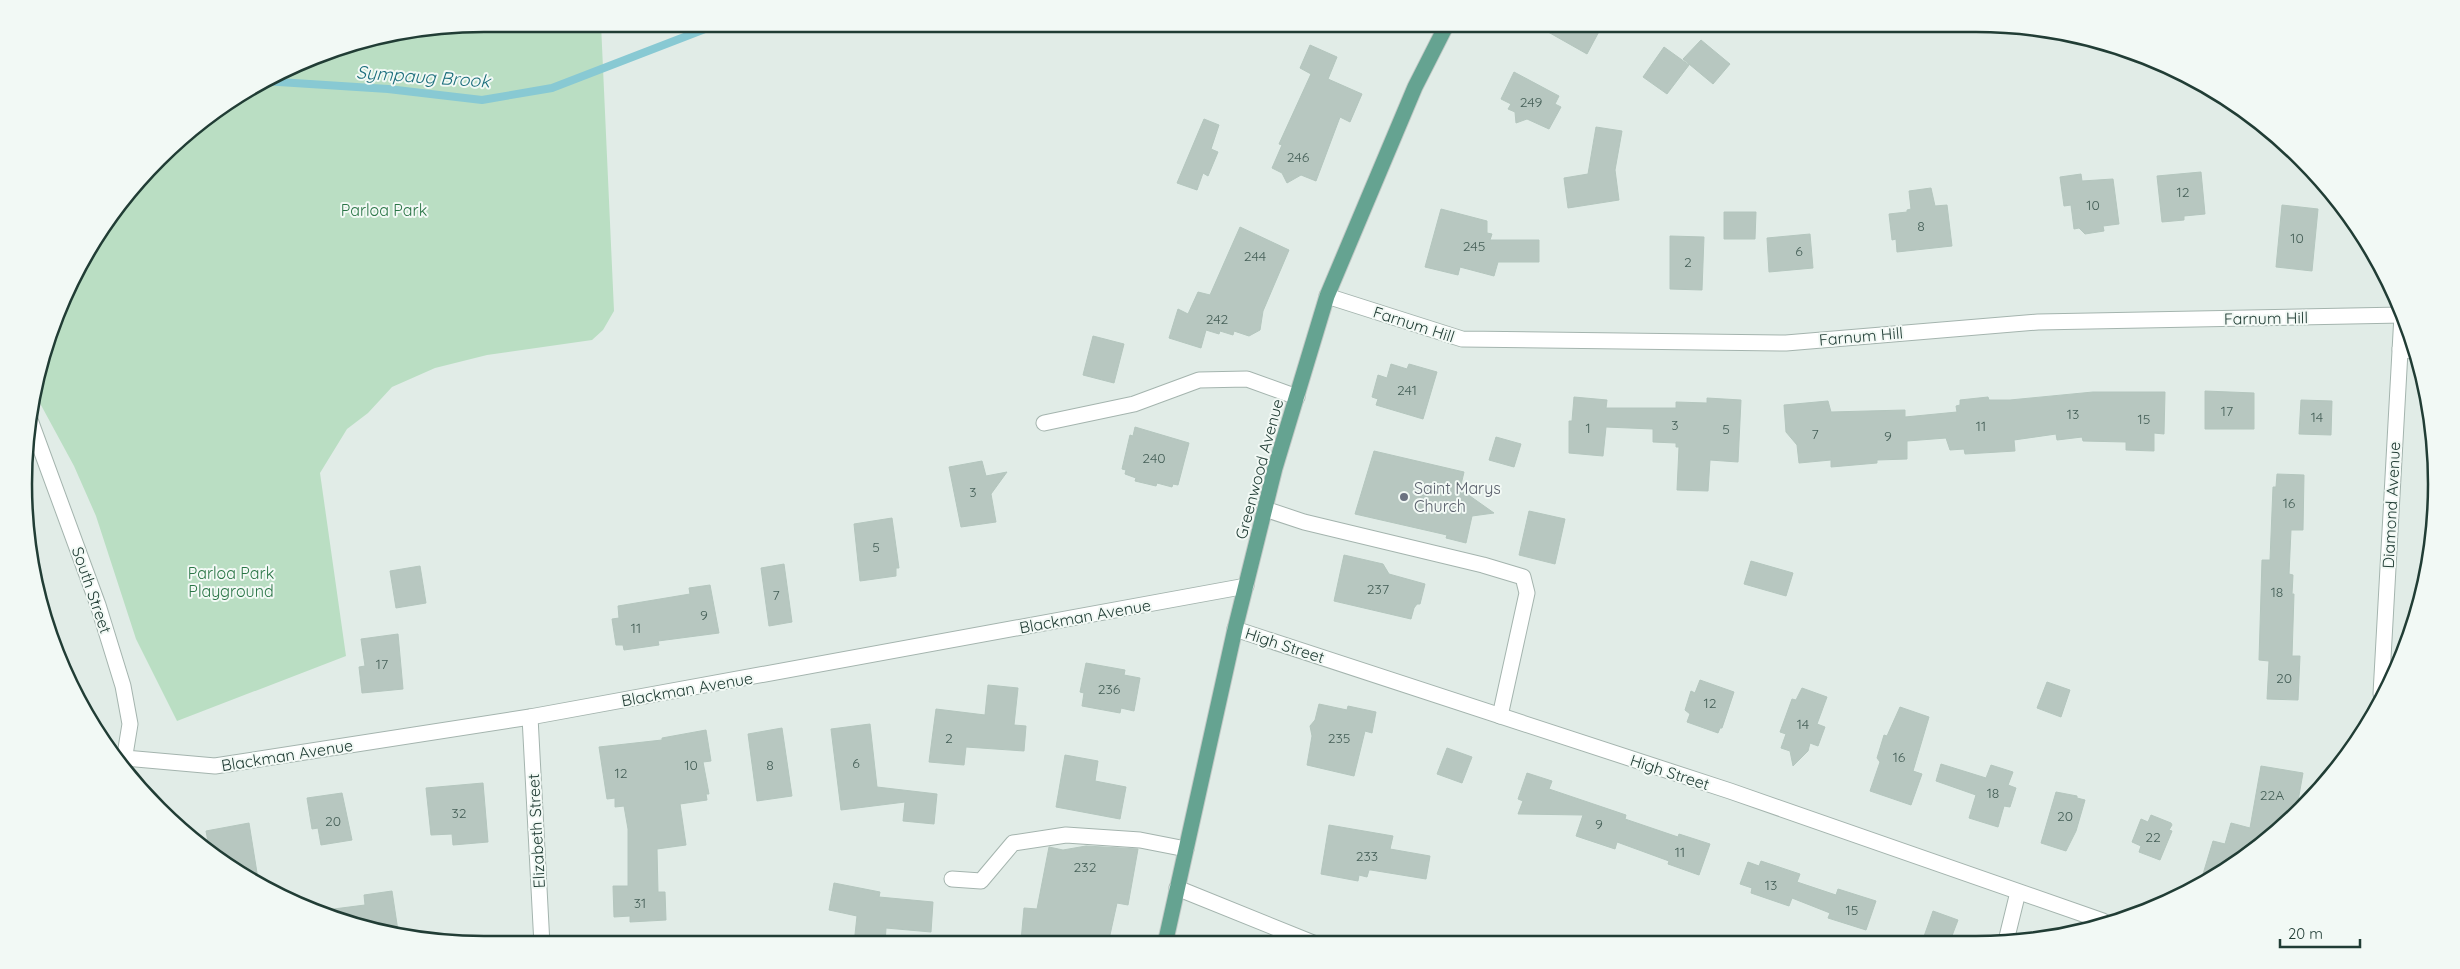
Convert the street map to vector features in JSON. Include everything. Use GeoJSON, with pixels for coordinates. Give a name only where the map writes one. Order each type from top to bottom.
{"type":"FeatureCollection","features":[{"type":"Feature","properties":{"kind":"main road","name":"Greenwood Avenue"},"geometry":{"type":"LineString","coordinates":[[1167,936],[1235,629],[1265,509],[1327,296],[1415,87],[1444,32]]}},
{"type":"Feature","properties":{"kind":"street","name":"Farnum Hill"},"geometry":{"type":"LineString","coordinates":[[1327,296],[1462,339],[1786,342],[2038,322],[2394,315]]}},
{"type":"Feature","properties":{"kind":"street","name":"Diamond Avenue"},"geometry":{"type":"LineString","coordinates":[[2382,683],[2401,332]]}},
{"type":"Feature","properties":{"kind":"street"},"geometry":{"type":"LineString","coordinates":[[2400,349],[2407,350]]}},
{"type":"Feature","properties":{"kind":"street"},"geometry":{"type":"LineString","coordinates":[[1044,423],[1134,404],[1199,380],[1247,379],[1297,397]]}},
{"type":"Feature","properties":{"kind":"street","name":"South Street"},"geometry":{"type":"LineString","coordinates":[[35,434],[98,604],[123,686],[130,724],[125,758]]}},
{"type":"Feature","properties":{"kind":"street"},"geometry":{"type":"LineString","coordinates":[[1265,509],[1304,522],[1483,565],[1523,577],[1527,593],[1500,716]]}},
{"type":"Feature","properties":{"kind":"street","name":"Blackman Avenue"},"geometry":{"type":"LineString","coordinates":[[128,762],[215,766],[530,717],[1246,586]]}},
{"type":"Feature","properties":{"kind":"street","name":"High Street"},"geometry":{"type":"LineString","coordinates":[[1235,629],[1730,791],[2098,919]]}},
{"type":"Feature","properties":{"kind":"street","name":"Elizabeth Street"},"geometry":{"type":"LineString","coordinates":[[530,717],[542,936]]}},
{"type":"Feature","properties":{"kind":"street"},"geometry":{"type":"LineString","coordinates":[[952,879],[981,881],[1014,843],[1066,835],[1140,840],[1186,849]]}},
{"type":"Feature","properties":{"kind":"street"},"geometry":{"type":"LineString","coordinates":[[1177,888],[1296,936]]}},
{"type":"Feature","properties":{"kind":"street"},"geometry":{"type":"LineString","coordinates":[[2007,936],[2018,892]]}},
{"type":"Feature","properties":{"kind":"green space","name":"Parloa Park"},"geometry":{"type":"Polygon","coordinates":[[[601,32],[614,311],[603,330],[592,340],[487,355],[435,368],[392,387],[368,413],[347,429],[320,473],[346,656],[177,721],[136,639],[96,516],[74,466],[40,403],[56,339],[79,285],[93,258],[126,209],[165,165],[209,126],[258,93],[285,79],[339,56],[396,41],[455,33],[601,32]]]}},
{"type":"Feature","properties":{"kind":"building"},"geometry":{"type":"Polygon","coordinates":[[[1548,32],[1599,32],[1587,54],[1548,32]]]}},
{"type":"Feature","properties":{"kind":"building"},"geometry":{"type":"Polygon","coordinates":[[[1701,40],[1730,64],[1713,84],[1683,59],[1701,40]]]}},
{"type":"Feature","properties":{"kind":"building"},"geometry":{"type":"Polygon","coordinates":[[[1310,45],[1337,57],[1328,79],[1362,94],[1350,122],[1340,117],[1316,181],[1301,175],[1287,183],[1282,173],[1272,168],[1282,145],[1279,144],[1311,74],[1300,68],[1310,45]]]}},
{"type":"Feature","properties":{"kind":"building"},"geometry":{"type":"Polygon","coordinates":[[[1664,47],[1689,65],[1667,94],[1643,77],[1664,47]]]}},
{"type":"Feature","properties":{"kind":"building"},"geometry":{"type":"Polygon","coordinates":[[[1514,72],[1559,96],[1555,104],[1561,107],[1549,129],[1527,119],[1516,123],[1515,112],[1508,109],[1511,104],[1501,99],[1514,72]]]}},
{"type":"Feature","properties":{"kind":"building"},"geometry":{"type":"Polygon","coordinates":[[[1204,119],[1219,125],[1211,149],[1218,152],[1208,176],[1203,173],[1197,190],[1177,183],[1204,119]]]}},
{"type":"Feature","properties":{"kind":"building"},"geometry":{"type":"Polygon","coordinates":[[[1596,127],[1622,131],[1615,170],[1619,200],[1568,208],[1564,178],[1588,174],[1596,127]]]}},
{"type":"Feature","properties":{"kind":"building"},"geometry":{"type":"Polygon","coordinates":[[[2201,172],[2205,214],[2184,216],[2184,220],[2162,222],[2157,176],[2201,172]]]}},
{"type":"Feature","properties":{"kind":"building"},"geometry":{"type":"Polygon","coordinates":[[[2081,174],[2082,181],[2113,179],[2119,224],[2103,226],[2104,231],[2085,234],[2079,228],[2074,229],[2071,205],[2064,206],[2060,177],[2081,174]]]}},
{"type":"Feature","properties":{"kind":"building"},"geometry":{"type":"Polygon","coordinates":[[[1931,188],[1935,206],[1947,205],[1952,246],[1897,252],[1896,239],[1892,240],[1889,214],[1907,212],[1907,210],[1911,209],[1909,191],[1931,188]]]}},
{"type":"Feature","properties":{"kind":"building"},"geometry":{"type":"Polygon","coordinates":[[[2282,205],[2318,209],[2312,271],[2276,267],[2282,205]]]}},
{"type":"Feature","properties":{"kind":"building"},"geometry":{"type":"Polygon","coordinates":[[[1441,209],[1487,221],[1487,233],[1492,234],[1490,240],[1539,240],[1539,262],[1498,262],[1494,276],[1460,267],[1458,275],[1425,267],[1441,209]]]}},
{"type":"Feature","properties":{"kind":"building"},"geometry":{"type":"Polygon","coordinates":[[[1724,212],[1756,212],[1755,239],[1724,239],[1724,212]]]}},
{"type":"Feature","properties":{"kind":"building"},"geometry":{"type":"Polygon","coordinates":[[[1240,227],[1289,250],[1263,311],[1260,330],[1249,336],[1234,331],[1233,335],[1220,331],[1219,334],[1206,330],[1201,348],[1169,338],[1178,309],[1188,314],[1198,292],[1210,295],[1240,227]]]}},
{"type":"Feature","properties":{"kind":"building"},"geometry":{"type":"Polygon","coordinates":[[[1810,234],[1813,268],[1769,272],[1767,238],[1810,234]]]}},
{"type":"Feature","properties":{"kind":"building"},"geometry":{"type":"Polygon","coordinates":[[[1670,236],[1704,237],[1702,290],[1670,289],[1670,236]]]}},
{"type":"Feature","properties":{"kind":"building"},"geometry":{"type":"Polygon","coordinates":[[[1093,336],[1124,344],[1114,383],[1083,375],[1093,336]]]}},
{"type":"Feature","properties":{"kind":"building"},"geometry":{"type":"Polygon","coordinates":[[[1391,364],[1407,369],[1409,364],[1437,372],[1423,419],[1376,405],[1378,399],[1372,397],[1378,375],[1387,378],[1391,364]]]}},
{"type":"Feature","properties":{"kind":"building"},"geometry":{"type":"Polygon","coordinates":[[[2205,391],[2254,393],[2254,429],[2205,429],[2205,391]]]}},
{"type":"Feature","properties":{"kind":"building"},"geometry":{"type":"Polygon","coordinates":[[[2093,392],[2165,392],[2164,434],[2154,433],[2154,451],[2126,450],[2126,442],[2083,441],[2082,437],[2057,440],[2056,434],[2014,440],[2015,451],[1965,454],[1964,449],[1950,450],[1946,438],[1907,441],[1907,459],[1877,460],[1877,463],[1831,467],[1831,460],[1799,463],[1797,445],[1786,432],[1784,405],[1828,401],[1831,412],[1905,410],[1905,417],[1957,412],[1956,406],[1960,405],[1960,400],[1988,397],[1989,400],[2010,400],[2093,392]]]}},
{"type":"Feature","properties":{"kind":"building"},"geometry":{"type":"Polygon","coordinates":[[[1574,397],[1607,400],[1606,408],[1676,408],[1676,402],[1707,403],[1707,398],[1741,400],[1738,462],[1710,460],[1708,491],[1677,490],[1679,447],[1676,447],[1676,443],[1653,442],[1653,429],[1606,427],[1603,456],[1569,453],[1569,421],[1572,421],[1574,397]]]}},
{"type":"Feature","properties":{"kind":"building"},"geometry":{"type":"Polygon","coordinates":[[[2301,400],[2332,401],[2331,435],[2299,434],[2301,400]]]}},
{"type":"Feature","properties":{"kind":"building"},"geometry":{"type":"Polygon","coordinates":[[[1135,427],[1189,443],[1178,485],[1173,484],[1172,487],[1157,483],[1156,486],[1135,481],[1136,478],[1125,474],[1126,470],[1122,469],[1130,435],[1133,436],[1135,427]]]}},
{"type":"Feature","properties":{"kind":"building"},"geometry":{"type":"Polygon","coordinates":[[[1496,437],[1521,444],[1514,467],[1489,460],[1496,437]]]}},
{"type":"Feature","properties":{"kind":"building"},"geometry":{"type":"Polygon","coordinates":[[[1374,451],[1464,472],[1460,489],[1494,513],[1472,516],[1466,543],[1446,538],[1447,535],[1355,514],[1374,451]]]}},
{"type":"Feature","properties":{"kind":"building"},"geometry":{"type":"Polygon","coordinates":[[[982,461],[986,476],[1007,472],[991,494],[996,522],[961,527],[949,467],[982,461]]]}},
{"type":"Feature","properties":{"kind":"building"},"geometry":{"type":"Polygon","coordinates":[[[2277,474],[2304,475],[2303,530],[2291,530],[2289,574],[2293,575],[2292,594],[2294,594],[2292,656],[2300,656],[2298,700],[2267,699],[2269,661],[2259,660],[2262,560],[2270,560],[2273,487],[2276,487],[2277,474]]]}},
{"type":"Feature","properties":{"kind":"building"},"geometry":{"type":"Polygon","coordinates":[[[1529,511],[1565,519],[1555,564],[1519,555],[1529,511]]]}},
{"type":"Feature","properties":{"kind":"building"},"geometry":{"type":"Polygon","coordinates":[[[892,518],[899,568],[896,568],[896,576],[860,581],[854,524],[892,518]]]}},
{"type":"Feature","properties":{"kind":"building"},"geometry":{"type":"Polygon","coordinates":[[[1344,555],[1383,564],[1389,574],[1425,584],[1420,604],[1417,604],[1414,608],[1411,619],[1334,601],[1344,555]]]}},
{"type":"Feature","properties":{"kind":"building"},"geometry":{"type":"Polygon","coordinates":[[[1751,561],[1793,573],[1786,596],[1744,584],[1751,561]]]}},
{"type":"Feature","properties":{"kind":"building"},"geometry":{"type":"Polygon","coordinates":[[[784,564],[792,622],[769,626],[761,568],[784,564]]]}},
{"type":"Feature","properties":{"kind":"building"},"geometry":{"type":"Polygon","coordinates":[[[420,566],[426,603],[396,608],[390,571],[420,566]]]}},
{"type":"Feature","properties":{"kind":"building"},"geometry":{"type":"Polygon","coordinates":[[[710,585],[719,633],[658,641],[659,645],[624,650],[623,645],[616,645],[612,619],[619,618],[618,606],[690,594],[689,588],[710,585]]]}},
{"type":"Feature","properties":{"kind":"building"},"geometry":{"type":"Polygon","coordinates":[[[398,634],[403,689],[362,693],[359,667],[365,666],[361,639],[398,634]]]}},
{"type":"Feature","properties":{"kind":"building"},"geometry":{"type":"Polygon","coordinates":[[[1086,663],[1125,670],[1124,675],[1140,678],[1134,711],[1121,708],[1120,713],[1082,706],[1084,693],[1080,692],[1086,663]]]}},
{"type":"Feature","properties":{"kind":"building"},"geometry":{"type":"Polygon","coordinates":[[[1700,680],[1734,692],[1722,728],[1720,728],[1718,733],[1687,722],[1690,714],[1685,710],[1691,691],[1695,693],[1700,680]]]}},
{"type":"Feature","properties":{"kind":"building"},"geometry":{"type":"Polygon","coordinates":[[[2047,682],[2070,690],[2061,717],[2037,708],[2047,682]]]}},
{"type":"Feature","properties":{"kind":"building"},"geometry":{"type":"Polygon","coordinates":[[[988,685],[1018,688],[1014,725],[1026,726],[1024,751],[966,747],[964,765],[929,762],[936,709],[985,715],[988,685]]]}},
{"type":"Feature","properties":{"kind":"building"},"geometry":{"type":"Polygon","coordinates":[[[1802,688],[1827,697],[1817,724],[1825,727],[1818,746],[1810,743],[1808,751],[1793,766],[1790,751],[1781,748],[1786,734],[1780,732],[1792,699],[1796,700],[1802,688]]]}},
{"type":"Feature","properties":{"kind":"building"},"geometry":{"type":"Polygon","coordinates":[[[1319,704],[1347,710],[1348,706],[1376,712],[1372,733],[1365,731],[1354,776],[1307,765],[1312,736],[1310,726],[1315,720],[1319,704]]]}},
{"type":"Feature","properties":{"kind":"building"},"geometry":{"type":"Polygon","coordinates":[[[1900,707],[1929,717],[1913,771],[1922,774],[1911,805],[1870,791],[1880,762],[1877,758],[1884,735],[1887,736],[1900,707]]]}},
{"type":"Feature","properties":{"kind":"building"},"geometry":{"type":"Polygon","coordinates":[[[870,724],[877,787],[937,794],[934,824],[903,821],[905,802],[841,810],[831,729],[870,724]]]}},
{"type":"Feature","properties":{"kind":"building"},"geometry":{"type":"Polygon","coordinates":[[[782,728],[792,796],[757,801],[748,734],[782,728]]]}},
{"type":"Feature","properties":{"kind":"building"},"geometry":{"type":"Polygon","coordinates":[[[706,730],[711,761],[703,762],[709,794],[706,794],[707,800],[680,804],[686,845],[657,849],[658,892],[665,892],[666,920],[630,922],[630,916],[614,917],[613,886],[628,886],[628,829],[624,806],[615,807],[615,798],[607,799],[599,747],[662,740],[662,738],[706,730]]]}},
{"type":"Feature","properties":{"kind":"building"},"geometry":{"type":"Polygon","coordinates":[[[1447,748],[1472,757],[1462,783],[1437,774],[1447,748]]]}},
{"type":"Feature","properties":{"kind":"building"},"geometry":{"type":"Polygon","coordinates":[[[1065,755],[1098,761],[1095,781],[1126,787],[1120,819],[1056,807],[1065,755]]]}},
{"type":"Feature","properties":{"kind":"building"},"geometry":{"type":"Polygon","coordinates":[[[1941,764],[1986,778],[1991,765],[2013,772],[2008,785],[2016,788],[2010,807],[2004,806],[1998,827],[1969,818],[1976,795],[1936,781],[1941,764]]]}},
{"type":"Feature","properties":{"kind":"building"},"geometry":{"type":"Polygon","coordinates":[[[2261,766],[2303,773],[2298,801],[2295,804],[2251,843],[2203,876],[2213,841],[2225,844],[2231,823],[2250,828],[2261,766]]]}},
{"type":"Feature","properties":{"kind":"building"},"geometry":{"type":"Polygon","coordinates":[[[1527,773],[1552,781],[1549,789],[1626,815],[1625,819],[1678,837],[1679,834],[1710,844],[1699,875],[1668,864],[1669,861],[1617,842],[1615,849],[1576,836],[1583,815],[1518,814],[1523,801],[1518,799],[1527,773]]]}},
{"type":"Feature","properties":{"kind":"building"},"geometry":{"type":"Polygon","coordinates":[[[483,783],[488,842],[453,845],[452,834],[431,835],[426,788],[483,783]]]}},
{"type":"Feature","properties":{"kind":"building"},"geometry":{"type":"Polygon","coordinates":[[[2056,792],[2077,796],[2077,798],[2085,800],[2076,831],[2066,851],[2041,843],[2056,792]]]}},
{"type":"Feature","properties":{"kind":"building"},"geometry":{"type":"Polygon","coordinates":[[[342,793],[352,840],[321,845],[318,828],[312,829],[307,798],[342,793]]]}},
{"type":"Feature","properties":{"kind":"building"},"geometry":{"type":"Polygon","coordinates":[[[2151,815],[2172,825],[2169,830],[2172,831],[2160,860],[2139,852],[2141,846],[2132,842],[2141,819],[2148,822],[2151,815]]]}},
{"type":"Feature","properties":{"kind":"building"},"geometry":{"type":"Polygon","coordinates":[[[249,823],[257,876],[208,842],[206,831],[249,823]]]}},
{"type":"Feature","properties":{"kind":"building"},"geometry":{"type":"Polygon","coordinates":[[[1329,825],[1393,836],[1390,849],[1430,856],[1426,879],[1371,870],[1369,870],[1367,877],[1359,875],[1358,881],[1321,874],[1329,825]]]}},
{"type":"Feature","properties":{"kind":"building"},"geometry":{"type":"Polygon","coordinates":[[[1086,846],[1138,849],[1128,905],[1117,903],[1110,936],[1021,936],[1024,908],[1037,909],[1049,847],[1063,850],[1086,846]]]}},
{"type":"Feature","properties":{"kind":"building"},"geometry":{"type":"Polygon","coordinates":[[[1761,861],[1800,874],[1797,882],[1836,895],[1838,889],[1876,901],[1866,930],[1828,918],[1830,913],[1792,898],[1789,906],[1751,893],[1752,888],[1740,884],[1748,862],[1759,866],[1761,861]]]}},
{"type":"Feature","properties":{"kind":"building"},"geometry":{"type":"Polygon","coordinates":[[[834,883],[880,892],[879,897],[933,902],[931,932],[886,928],[886,936],[855,936],[857,916],[829,910],[834,883]]]}},
{"type":"Feature","properties":{"kind":"building"},"geometry":{"type":"Polygon","coordinates":[[[392,891],[398,928],[330,909],[365,905],[364,895],[392,891]]]}},
{"type":"Feature","properties":{"kind":"building"},"geometry":{"type":"Polygon","coordinates":[[[1933,911],[1958,920],[1952,936],[1924,936],[1933,911]]]}},
{"type":"Feature","properties":{"kind":"waterway","name":"Sympaug Brook"},"geometry":{"type":"LineString","coordinates":[[279,82],[388,89],[482,100],[552,88],[697,32]]}},
{"type":"Feature","properties":{"kind":"place","name":"Saint Marys Church"},"geometry":{"type":"Point","coordinates":[1404,497]}},
{"type":"Feature","properties":{"kind":"park label","name":"Parloa Park Playground"},"geometry":{"type":"Point","coordinates":[231,582]}}]}
